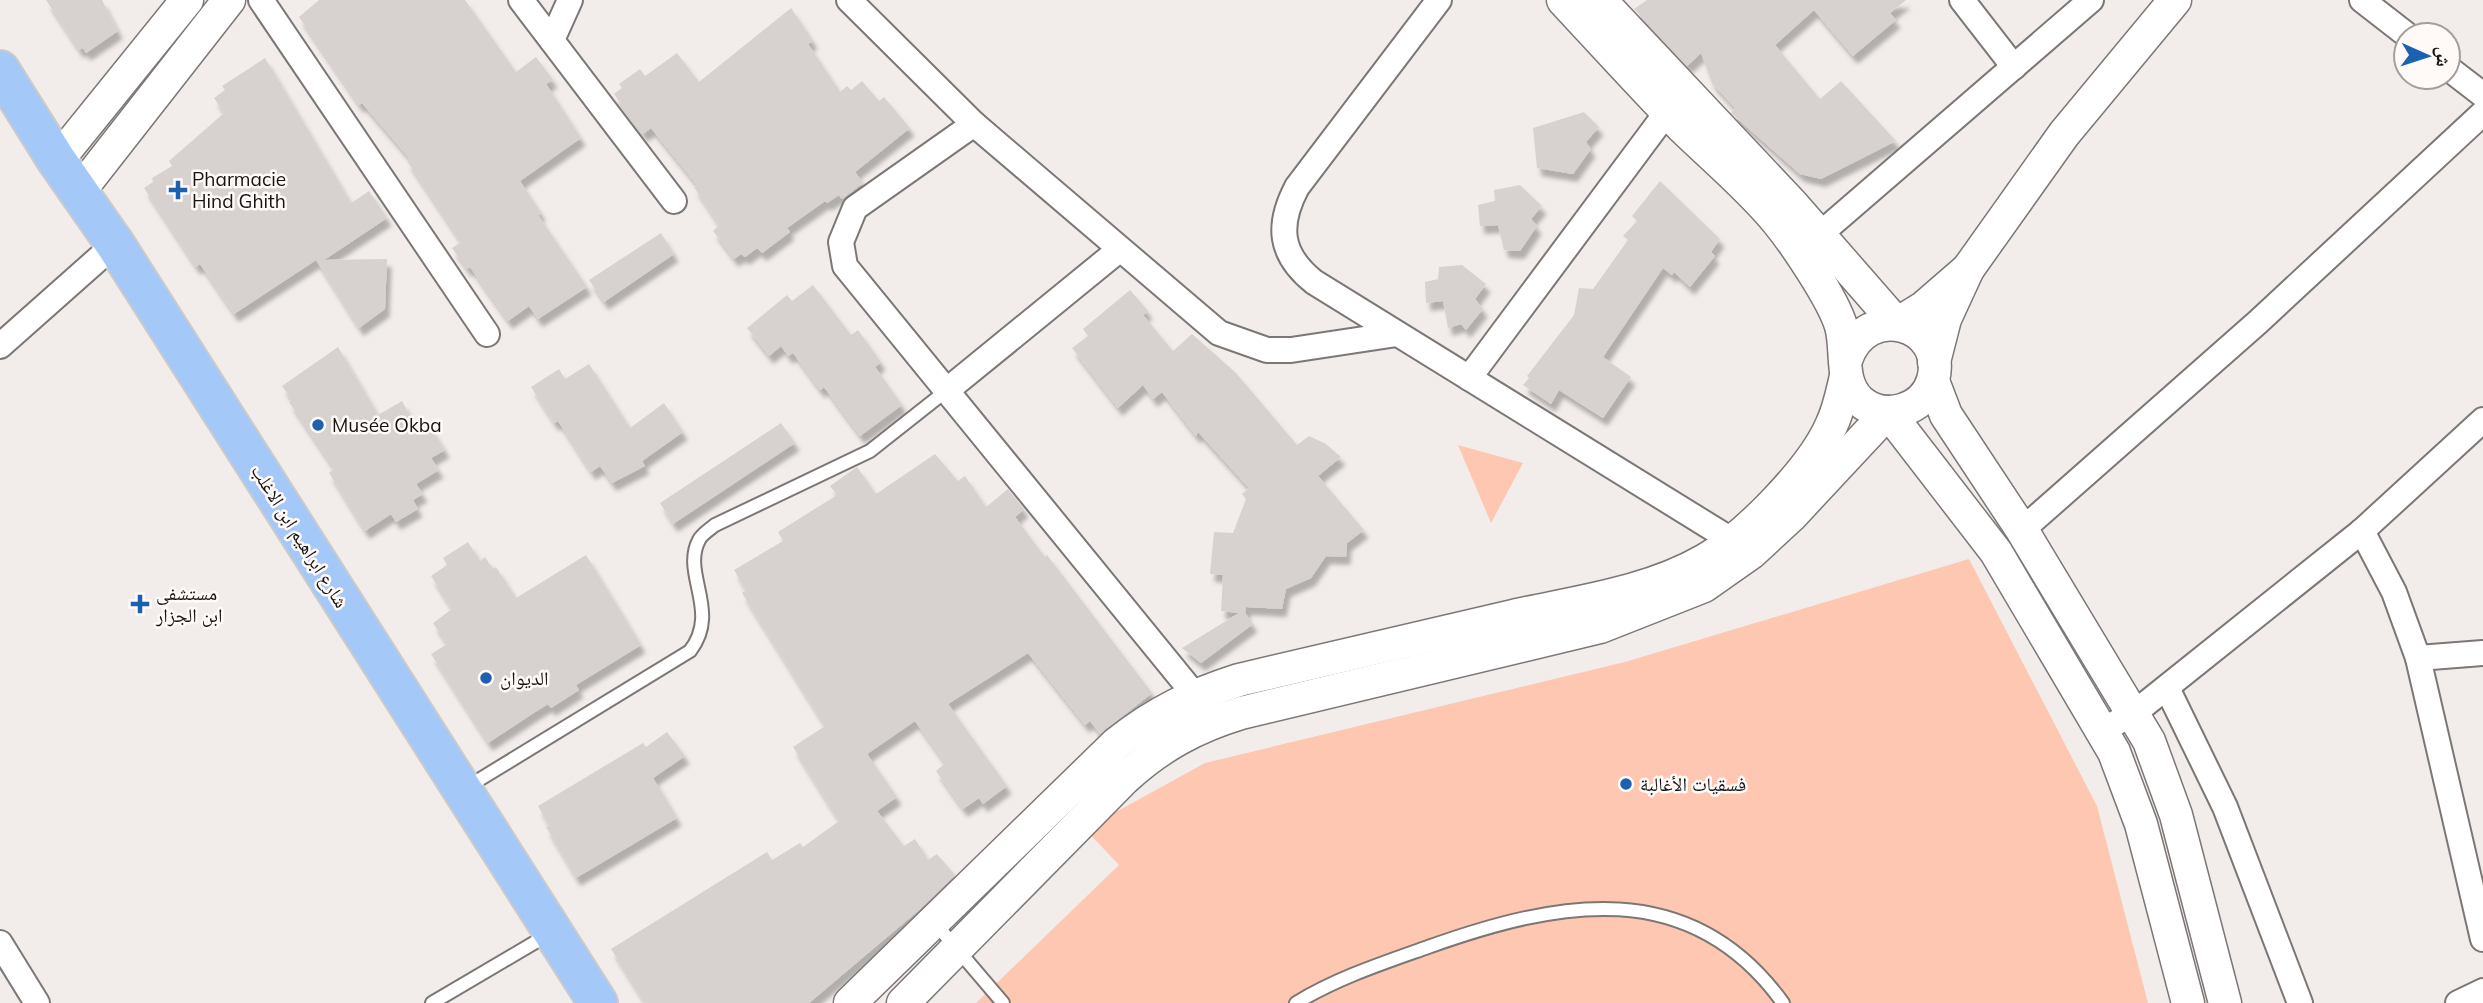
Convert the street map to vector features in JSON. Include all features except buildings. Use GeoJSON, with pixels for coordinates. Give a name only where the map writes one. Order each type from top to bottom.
{"type":"FeatureCollection","features":[{"type":"Feature","properties":{"kind":"main road","name":"شارع ابراهيم ابن الاغلب"},"geometry":{"type":"LineString","coordinates":[[0,69],[57,161],[115,244],[598,1003]]}},
{"type":"Feature","properties":{"kind":"street"},"geometry":{"type":"LineString","coordinates":[[57,161],[187,0]]}},
{"type":"Feature","properties":{"kind":"street"},"geometry":{"type":"LineString","coordinates":[[78,192],[229,0]]}},
{"type":"Feature","properties":{"kind":"street"},"geometry":{"type":"LineString","coordinates":[[261,0],[487,334]]}},
{"type":"Feature","properties":{"kind":"street"},"geometry":{"type":"LineString","coordinates":[[521,0],[674,201]]}},
{"type":"Feature","properties":{"kind":"street"},"geometry":{"type":"LineString","coordinates":[[552,40],[570,0]]}},
{"type":"Feature","properties":{"kind":"street"},"geometry":{"type":"LineString","coordinates":[[849,0],[974,124],[1219,333],[1267,350],[1291,350],[1396,334]]}},
{"type":"Feature","properties":{"kind":"street"},"geometry":{"type":"LineString","coordinates":[[1439,0],[1297,187],[1288,204],[1284,224],[1289,256],[1298,269],[1396,334],[1733,541]]}},
{"type":"Feature","properties":{"kind":"street"},"geometry":{"type":"LineString","coordinates":[[1563,0],[1667,112],[1777,221],[1840,325],[1851,390],[1861,401],[1874,409],[1888,412],[1903,411],[1916,404],[1933,371],[1945,319],[1968,269],[2064,134],[2175,0]]}},
{"type":"Feature","properties":{"kind":"street"},"geometry":{"type":"LineString","coordinates":[[1600,0],[1819,235],[1896,324],[1914,330],[1924,340],[1946,415],[2022,530],[2149,741],[2176,815],[2225,1003]]}},
{"type":"Feature","properties":{"kind":"street"},"geometry":{"type":"LineString","coordinates":[[1962,0],[2014,67]]}},
{"type":"Feature","properties":{"kind":"street"},"geometry":{"type":"LineString","coordinates":[[1819,235],[2091,0]]}},
{"type":"Feature","properties":{"kind":"street"},"geometry":{"type":"LineString","coordinates":[[2362,0],[2392,23]]}},
{"type":"Feature","properties":{"kind":"street"},"geometry":{"type":"LineString","coordinates":[[2462,79],[2483,95]]}},
{"type":"Feature","properties":{"kind":"street"},"geometry":{"type":"LineString","coordinates":[[1469,378],[1667,112]]}},
{"type":"Feature","properties":{"kind":"street"},"geometry":{"type":"LineString","coordinates":[[2022,530],[2258,322],[2483,113]]}},
{"type":"Feature","properties":{"kind":"street"},"geometry":{"type":"LineString","coordinates":[[974,124],[855,208],[841,242],[845,266],[1194,694],[1205,724]]}},
{"type":"Feature","properties":{"kind":"street"},"geometry":{"type":"LineString","coordinates":[[0,346],[115,244]]}},
{"type":"Feature","properties":{"kind":"street"},"geometry":{"type":"LineString","coordinates":[[946,391],[1119,250]]}},
{"type":"Feature","properties":{"kind":"street"},"geometry":{"type":"LineString","coordinates":[[850,1003],[1117,743],[1160,711],[1194,694],[1239,680],[1640,586],[1679,573],[1706,559],[1733,541],[1769,507],[1811,458],[1830,429],[1840,405],[1851,346],[1872,327],[1896,324],[1923,308],[1968,269]]}},
{"type":"Feature","properties":{"kind":"street"},"geometry":{"type":"LineString","coordinates":[[903,1003],[1151,754],[1205,724],[1600,627],[1704,586],[1751,553],[1791,516],[1888,412]]}},
{"type":"Feature","properties":{"kind":"street"},"geometry":{"type":"LineString","coordinates":[[1888,412],[1996,552],[2114,752],[2141,824],[2188,1003]]}},
{"type":"Feature","properties":{"kind":"street"},"geometry":{"type":"LineString","coordinates":[[2102,730],[2133,714],[2167,688],[2362,531],[2483,419]]}},
{"type":"Feature","properties":{"kind":"street"},"geometry":{"type":"LineString","coordinates":[[2362,531],[2394,592],[2418,658],[2473,854],[2483,939]]}},
{"type":"Feature","properties":{"kind":"street"},"geometry":{"type":"LineString","coordinates":[[2418,658],[2483,653]]}},
{"type":"Feature","properties":{"kind":"street"},"geometry":{"type":"LineString","coordinates":[[2167,688],[2225,807],[2300,1003]]}},
{"type":"Feature","properties":{"kind":"street"},"geometry":{"type":"LineString","coordinates":[[0,943],[37,1003]]}},
{"type":"Feature","properties":{"kind":"street"},"geometry":{"type":"LineString","coordinates":[[2458,1003],[2483,991]]}},
{"type":"Feature","properties":{"kind":"lane"},"geometry":{"type":"LineString","coordinates":[[461,791],[690,651],[700,638],[704,624],[696,556],[699,540],[715,525],[870,451],[946,391]]}},
{"type":"Feature","properties":{"kind":"lane"},"geometry":{"type":"LineString","coordinates":[[1296,1003],[1370,967],[1513,918],[1572,909],[1621,908],[1661,914],[1718,939],[1767,981],[1783,1003]]}},
{"type":"Feature","properties":{"kind":"lane"},"geometry":{"type":"LineString","coordinates":[[933,922],[1003,1003]]}},
{"type":"Feature","properties":{"kind":"lane"},"geometry":{"type":"LineString","coordinates":[[432,1003],[552,932]]}},
{"type":"Feature","properties":{"kind":"shaded area"},"geometry":{"type":"Polygon","coordinates":[[[1458,445],[1523,463],[1491,523],[1458,445]]]}},
{"type":"Feature","properties":{"kind":"shaded area","name":"فسقيات الأغالبة"},"geometry":{"type":"Polygon","coordinates":[[[1969,559],[2097,806],[2148,1003],[976,1003],[1119,865],[1085,829],[1205,763],[1625,662],[1969,559]]]}},
{"type":"Feature","properties":{"kind":"place","name":"Pharmacie Hind Ghith"},"geometry":{"type":"Point","coordinates":[178,190]}},
{"type":"Feature","properties":{"kind":"place","name":"Musée Okba"},"geometry":{"type":"Point","coordinates":[318,425]}},
{"type":"Feature","properties":{"kind":"place","name":"مستشفى ابن الجزار"},"geometry":{"type":"Point","coordinates":[140,604]}},
{"type":"Feature","properties":{"kind":"place","name":"الديوان"},"geometry":{"type":"Point","coordinates":[486,678]}},
{"type":"Feature","properties":{"kind":"place","name":"فسقيات الأغالبة"},"geometry":{"type":"Point","coordinates":[1626,784]}}]}
